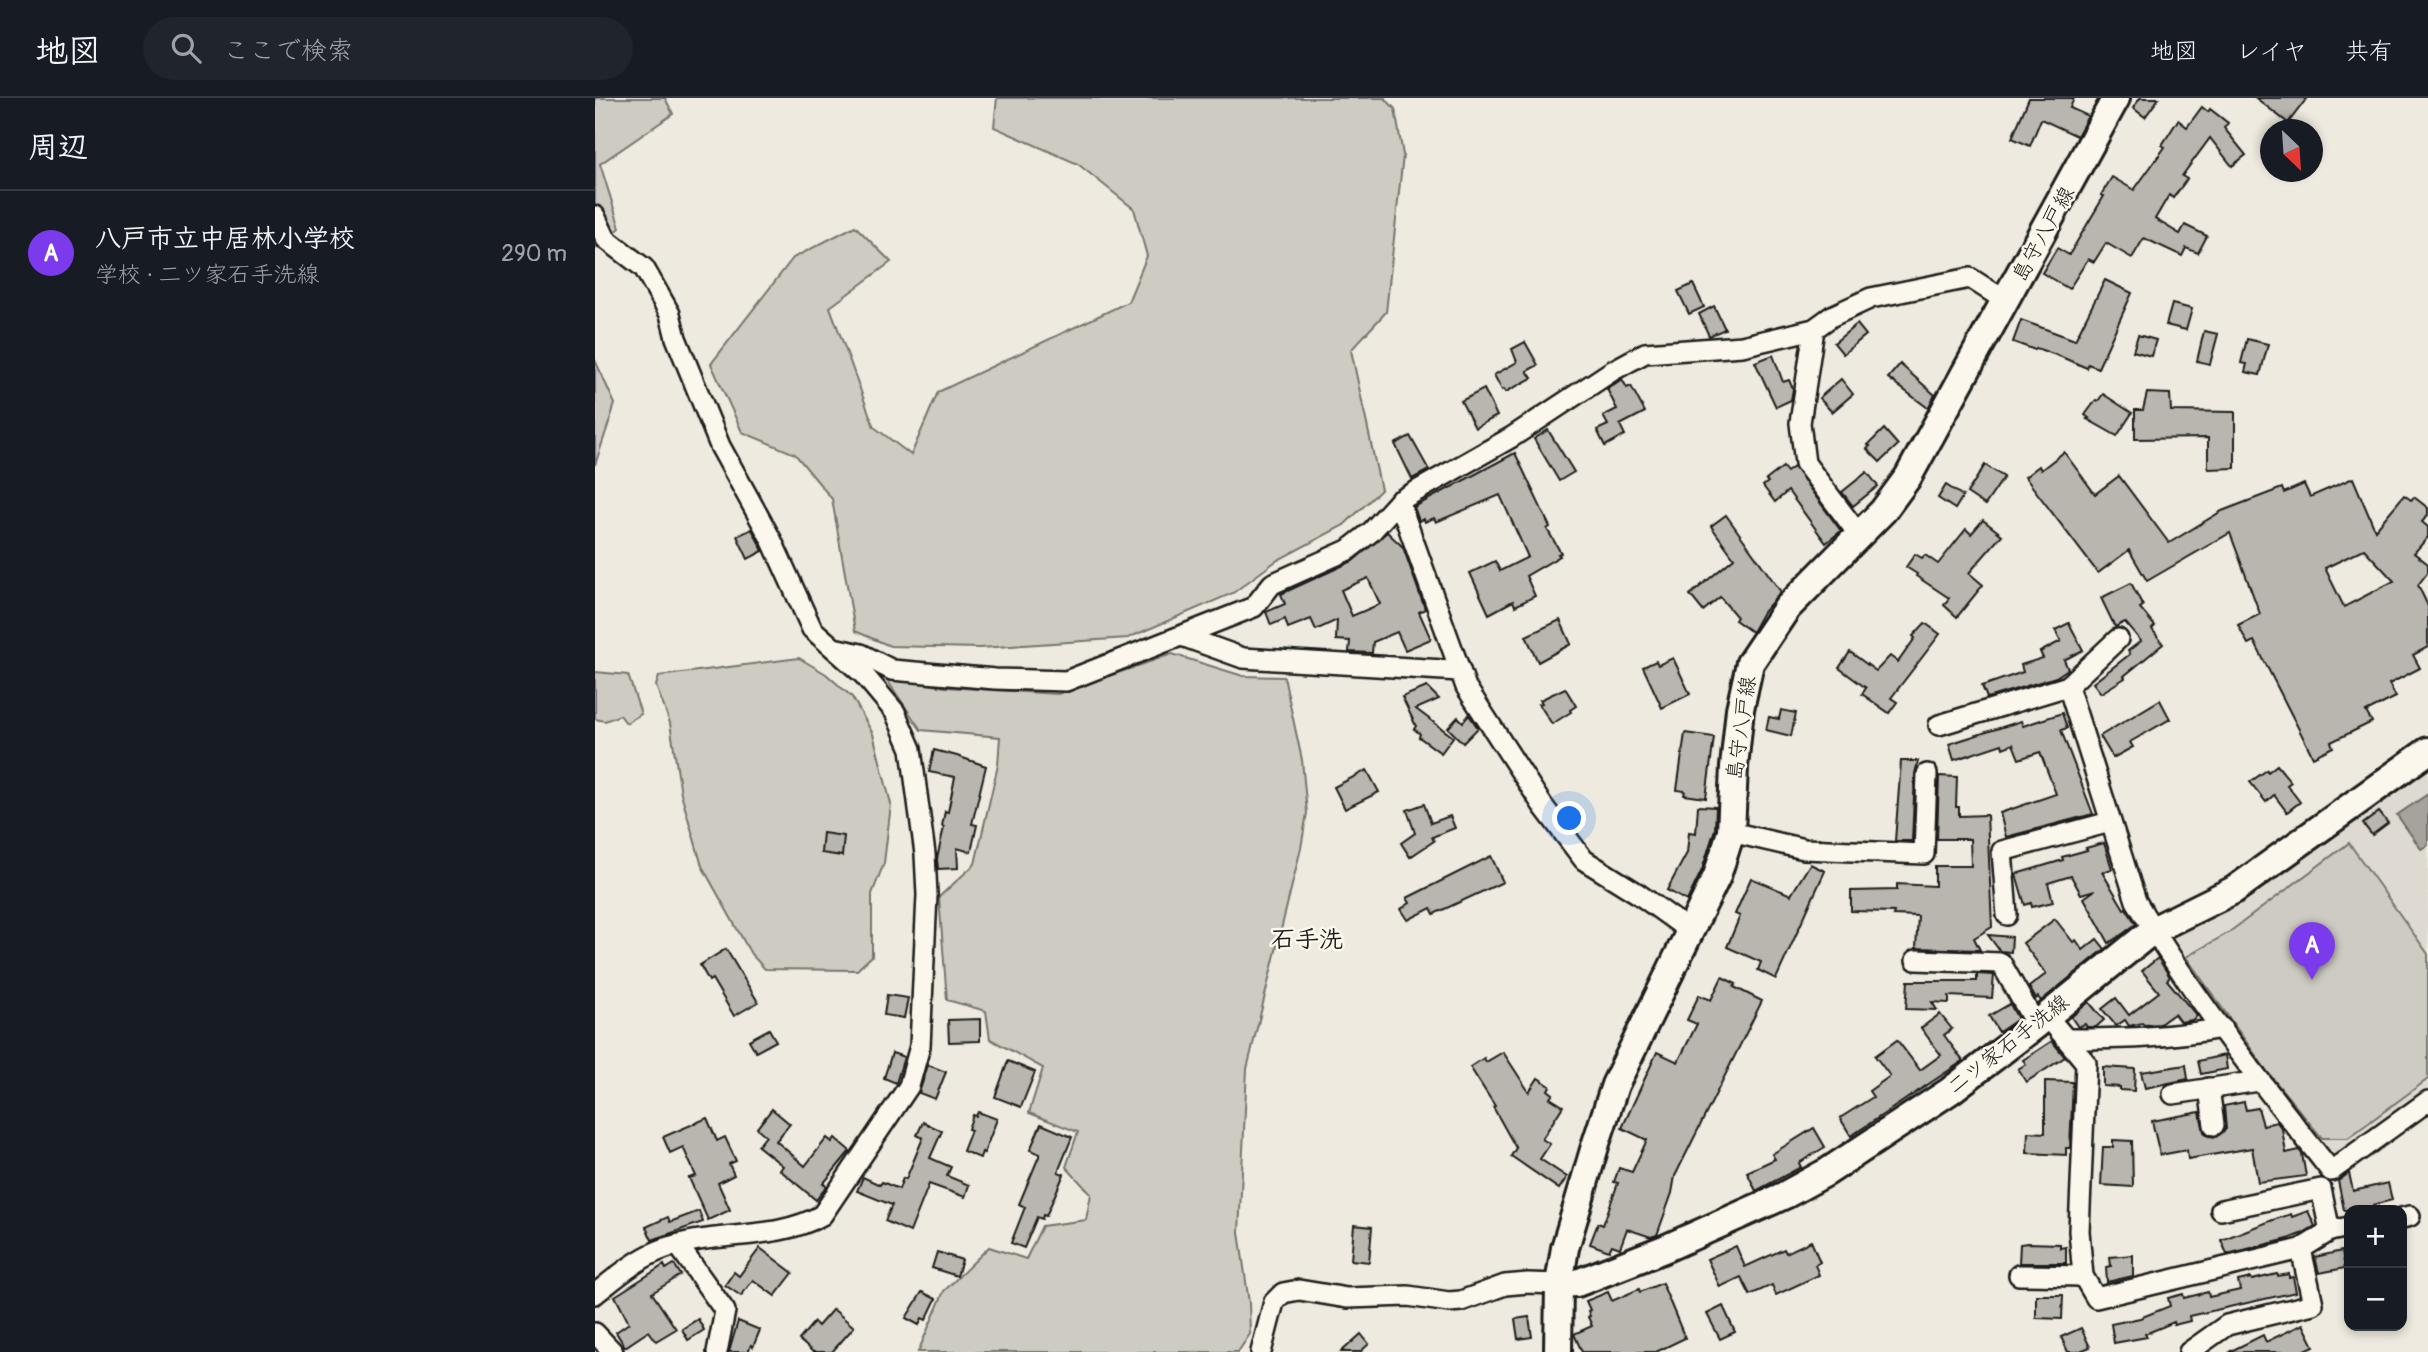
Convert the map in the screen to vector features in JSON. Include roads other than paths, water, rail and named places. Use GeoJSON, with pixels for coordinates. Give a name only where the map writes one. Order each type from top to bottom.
{"type":"FeatureCollection","features":[{"type":"Feature","properties":{"kind":"main road","name":"島守八戸線"},"geometry":{"type":"LineString","coordinates":[[1558,1352],[1559,1284],[1565,1248],[1615,1085],[1717,876],[1731,832],[1739,721],[1750,663],[1787,608],[1883,511],[1908,477],[2116,98]]}},
{"type":"Feature","properties":{"kind":"main road","name":"二ツ家石手洗線"},"geometry":{"type":"LineString","coordinates":[[1559,1284],[1577,1283],[1664,1249],[1786,1195],[1826,1172],[1950,1091],[2042,1021],[2153,930],[2234,890],[2428,751]]}},
{"type":"Feature","properties":{"kind":"street"},"geometry":{"type":"LineString","coordinates":[[595,216],[606,239],[644,268],[670,313],[676,338],[720,446],[771,539],[813,629],[864,675],[895,712],[911,749],[925,854],[927,895],[920,1046],[909,1086],[823,1215],[806,1224],[697,1241],[657,1251],[595,1294]]}},
{"type":"Feature","properties":{"kind":"street"},"geometry":{"type":"LineString","coordinates":[[837,649],[861,654],[892,670],[995,679],[1066,681],[1254,607],[1272,584],[1347,550],[1371,531],[1399,501],[1512,436],[1645,353],[1742,346],[1814,329],[1832,316],[1871,298],[1971,278],[2006,301]]}},
{"type":"Feature","properties":{"kind":"street"},"geometry":{"type":"LineString","coordinates":[[1814,329],[1800,422],[1805,463],[1859,535]]}},
{"type":"Feature","properties":{"kind":"street"},"geometry":{"type":"LineString","coordinates":[[1399,501],[1466,687],[1543,806],[1584,860],[1690,931]]}},
{"type":"Feature","properties":{"kind":"street"},"geometry":{"type":"LineString","coordinates":[[1182,636],[1243,658],[1460,671]]}},
{"type":"Feature","properties":{"kind":"street"},"geometry":{"type":"LineString","coordinates":[[1939,725],[2068,686],[2118,639]]}},
{"type":"Feature","properties":{"kind":"street"},"geometry":{"type":"LineString","coordinates":[[2068,686],[2136,901],[2153,930],[2259,1081],[2331,1171],[2428,1101]]}},
{"type":"Feature","properties":{"kind":"street"},"geometry":{"type":"LineString","coordinates":[[1731,832],[1804,849],[1924,854],[1927,774]]}},
{"type":"Feature","properties":{"kind":"street"},"geometry":{"type":"LineString","coordinates":[[2007,915],[2002,851],[2110,822]]}},
{"type":"Feature","properties":{"kind":"street"},"geometry":{"type":"LineString","coordinates":[[1916,960],[2001,963],[2042,1021],[2066,1039],[2086,1063],[2079,1231],[2083,1276],[2096,1298],[2301,1249],[2340,1229],[2321,1189],[2221,1210]]}},
{"type":"Feature","properties":{"kind":"street"},"geometry":{"type":"LineString","coordinates":[[2066,1039],[2135,1039],[2184,1035],[2222,1028]]}},
{"type":"Feature","properties":{"kind":"street"},"geometry":{"type":"LineString","coordinates":[[2172,1094],[2259,1081]]}},
{"type":"Feature","properties":{"kind":"street"},"geometry":{"type":"LineString","coordinates":[[2209,1088],[2214,1125]]}},
{"type":"Feature","properties":{"kind":"street"},"geometry":{"type":"LineString","coordinates":[[678,1245],[725,1311],[717,1352]]}},
{"type":"Feature","properties":{"kind":"street"},"geometry":{"type":"LineString","coordinates":[[2189,1352],[2227,1325],[2313,1304],[2301,1249]]}},
{"type":"Feature","properties":{"kind":"street"},"geometry":{"type":"LineString","coordinates":[[2019,1275],[2083,1276]]}},
{"type":"Feature","properties":{"kind":"street"},"geometry":{"type":"LineString","coordinates":[[1261,1352],[1275,1302],[1283,1293],[1299,1290],[1347,1298],[1408,1296],[1461,1301],[1505,1285],[1559,1284]]}},
{"type":"Feature","properties":{"kind":"street"},"geometry":{"type":"LineString","coordinates":[[595,1333],[613,1352]]}},
{"type":"Feature","properties":{"kind":"place","name":"八戸市立中居林小学校"},"geometry":{"type":"Point","coordinates":[2312,980]}},
{"type":"Feature","properties":{"kind":"district","name":"石手洗"},"geometry":{"type":"Point","coordinates":[1307,939]}}]}
